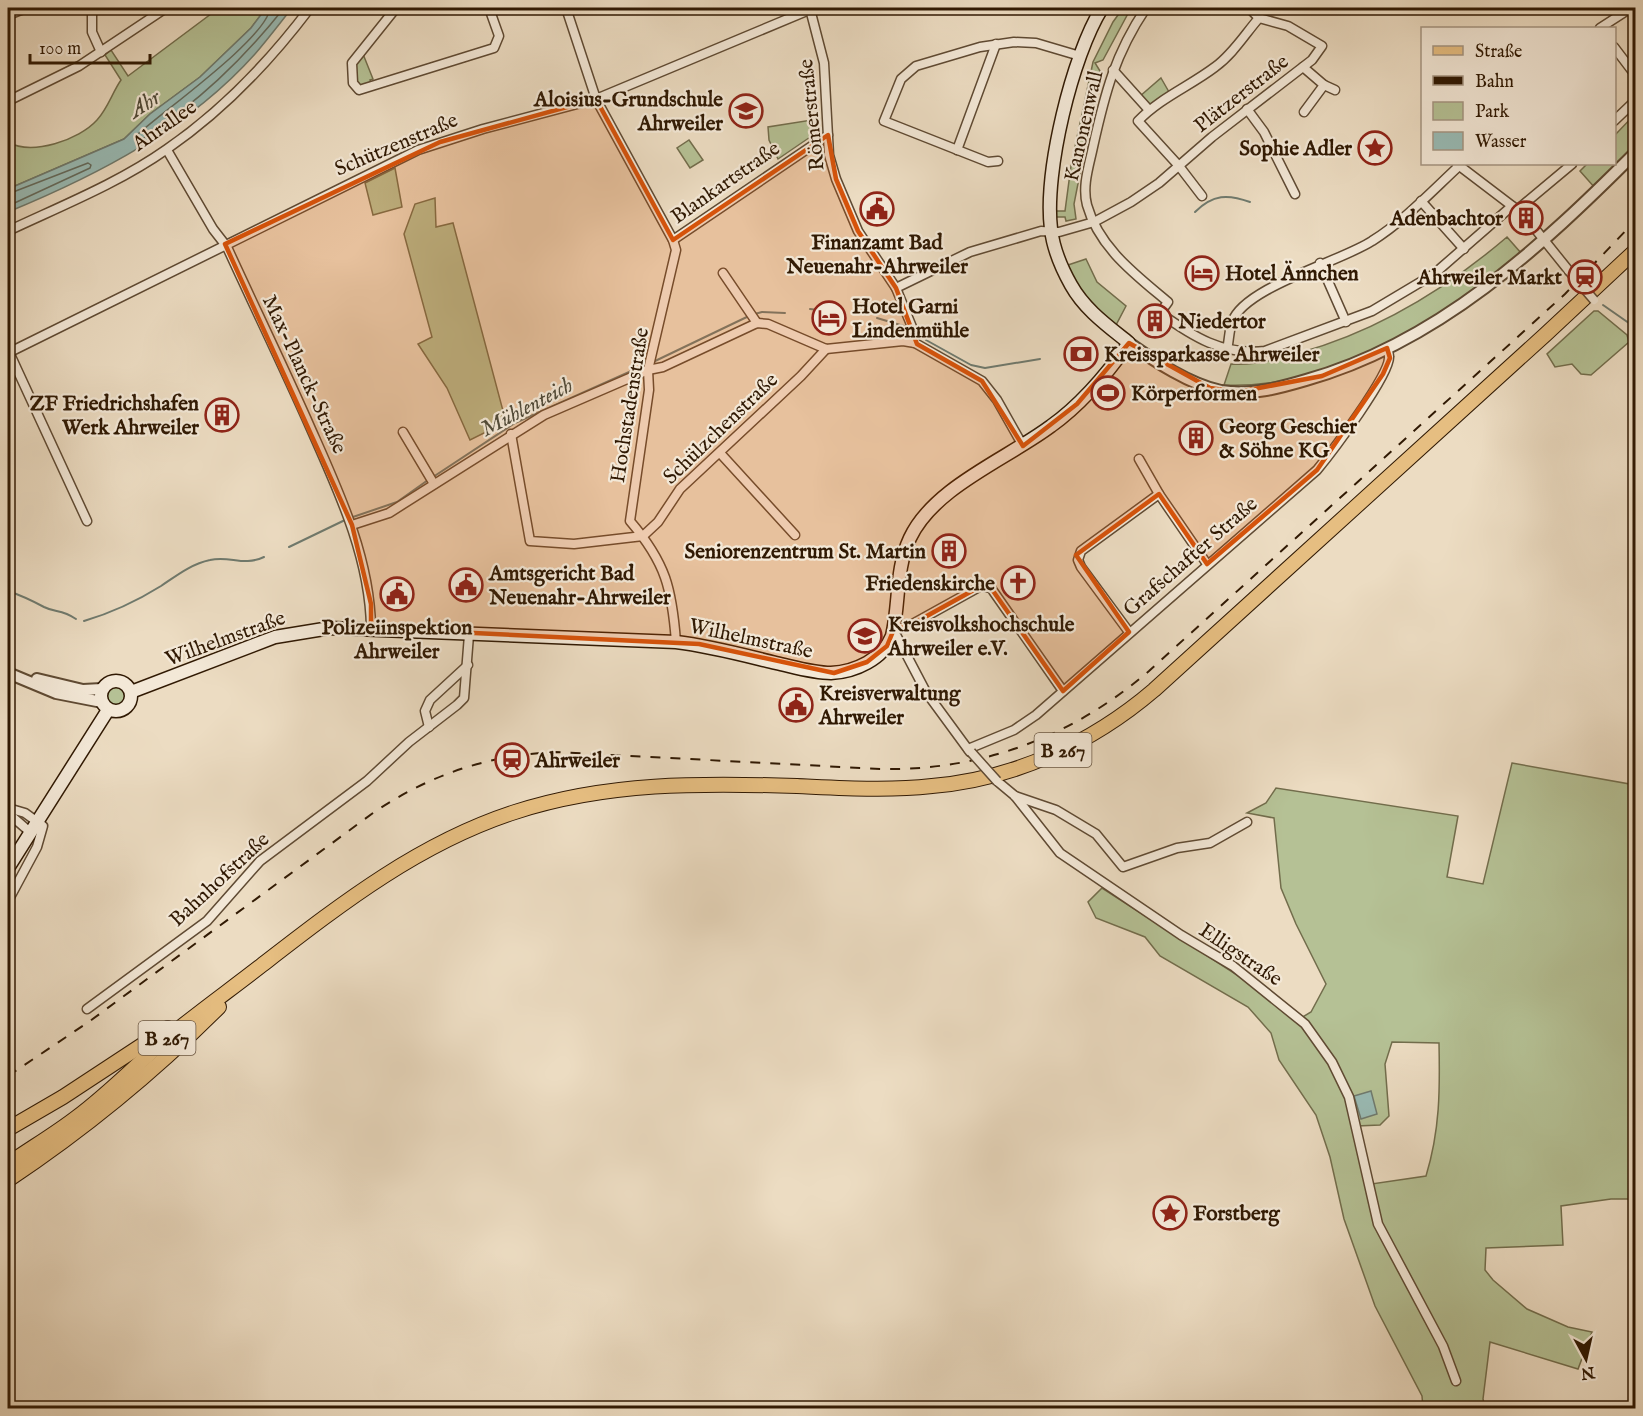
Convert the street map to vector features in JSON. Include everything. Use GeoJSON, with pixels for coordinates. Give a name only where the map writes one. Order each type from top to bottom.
{"type":"FeatureCollection","features":[{"type":"Feature","properties":{"kind":"main road"},"geometry":{"type":"LineString","coordinates":[[1102,8],[1080,56],[1059,135],[1052,186],[1051,231],[1071,286],[1095,316],[1129,343]]}},
{"type":"Feature","properties":{"kind":"main road","name":"B 267"},"geometry":{"type":"LineString","coordinates":[[8,1164],[77,1117],[168,1038],[343,903],[423,851],[472,828],[559,800],[611,790],[679,785],[933,786],[1016,768],[1080,742],[1118,719],[1154,690],[1546,334],[1635,250]]}},
{"type":"Feature","properties":{"kind":"main road","name":"Wilhelmstraße"},"geometry":{"type":"LineString","coordinates":[[131,692],[274,637],[309,630],[371,628],[469,635],[676,642],[715,648],[797,668],[834,673],[852,669],[874,658],[887,646],[894,630],[903,554],[922,517],[946,495],[1023,446],[1077,404],[1101,380],[1129,343]]}},
{"type":"Feature","properties":{"kind":"main road"},"geometry":{"type":"LineString","coordinates":[[8,868],[105,706],[102,689],[110,682],[120,681],[131,692],[127,707],[118,711],[105,706]]}},
{"type":"Feature","properties":{"kind":"main road","name":"B 267"},"geometry":{"type":"LineString","coordinates":[[8,1129],[63,1097],[262,965]]}},
{"type":"Feature","properties":{"kind":"main road","name":"B 267"},"geometry":{"type":"LineString","coordinates":[[8,1180],[119,1100],[162,1065],[262,965]]}},
{"type":"Feature","properties":{"kind":"street"},"geometry":{"type":"LineString","coordinates":[[8,15],[26,8]]}},
{"type":"Feature","properties":{"kind":"street"},"geometry":{"type":"LineString","coordinates":[[92,8],[92,32],[101,52]]}},
{"type":"Feature","properties":{"kind":"street"},"geometry":{"type":"LineString","coordinates":[[8,101],[56,78],[101,52],[166,8]]}},
{"type":"Feature","properties":{"kind":"street","name":"Ahrallee"},"geometry":{"type":"LineString","coordinates":[[8,231],[100,187],[167,150],[234,95],[310,8]]}},
{"type":"Feature","properties":{"kind":"street"},"geometry":{"type":"LineString","coordinates":[[396,8],[352,63],[353,82],[359,90],[494,48],[499,36],[489,8]]}},
{"type":"Feature","properties":{"kind":"street"},"geometry":{"type":"LineString","coordinates":[[566,8],[596,99],[673,240]]}},
{"type":"Feature","properties":{"kind":"street","name":"Schützenstraße"},"geometry":{"type":"LineString","coordinates":[[8,353],[225,243],[418,150],[483,129],[596,99],[812,8]]}},
{"type":"Feature","properties":{"kind":"street","name":"Römerstraße"},"geometry":{"type":"LineString","coordinates":[[812,8],[824,63],[828,135],[836,179],[858,231],[896,288],[912,327],[915,343]]}},
{"type":"Feature","properties":{"kind":"street","name":"Kanonenwall"},"geometry":{"type":"LineString","coordinates":[[1146,8],[1133,27],[1113,70],[1086,182],[1088,206],[1094,222],[1110,249],[1132,272],[1168,302],[1161,313],[1193,337],[1227,350]]}},
{"type":"Feature","properties":{"kind":"street"},"geometry":{"type":"LineString","coordinates":[[1202,196],[1179,166],[1138,121],[1149,110],[1215,67],[1230,53],[1259,18],[1250,8]]}},
{"type":"Feature","properties":{"kind":"street"},"geometry":{"type":"LineString","coordinates":[[1602,27],[1631,8]]}},
{"type":"Feature","properties":{"kind":"street","name":"Plätzerstraße"},"geometry":{"type":"LineString","coordinates":[[896,288],[970,252],[1041,231],[1059,232],[1094,222],[1131,202],[1159,183],[1247,109],[1303,67],[1322,46],[1288,26],[1259,18]]}},
{"type":"Feature","properties":{"kind":"street"},"geometry":{"type":"LineString","coordinates":[[998,161],[988,162],[884,121],[901,79],[916,66],[996,44],[1036,43],[1080,56]]}},
{"type":"Feature","properties":{"kind":"street"},"geometry":{"type":"LineString","coordinates":[[957,150],[996,44]]}},
{"type":"Feature","properties":{"kind":"street"},"geometry":{"type":"LineString","coordinates":[[1616,50],[1635,76]]}},
{"type":"Feature","properties":{"kind":"street"},"geometry":{"type":"LineString","coordinates":[[1303,67],[1323,85],[1335,90]]}},
{"type":"Feature","properties":{"kind":"street"},"geometry":{"type":"LineString","coordinates":[[1113,70],[1149,110]]}},
{"type":"Feature","properties":{"kind":"street"},"geometry":{"type":"LineString","coordinates":[[1304,112],[1323,85]]}},
{"type":"Feature","properties":{"kind":"street"},"geometry":{"type":"LineString","coordinates":[[1616,119],[1635,100]]}},
{"type":"Feature","properties":{"kind":"street"},"geometry":{"type":"LineString","coordinates":[[1247,109],[1264,132],[1295,194]]}},
{"type":"Feature","properties":{"kind":"street","name":"Blankartstraße"},"geometry":{"type":"LineString","coordinates":[[673,240],[828,135]]}},
{"type":"Feature","properties":{"kind":"street","name":"Max-Planck-Straße"},"geometry":{"type":"LineString","coordinates":[[167,150],[213,229],[225,243],[279,357],[350,521],[371,604],[371,628]]}},
{"type":"Feature","properties":{"kind":"street"},"geometry":{"type":"LineString","coordinates":[[1129,343],[1166,367],[1210,388],[1238,393],[1286,386],[1313,378],[1387,348],[1456,311],[1544,238],[1635,152]]}},
{"type":"Feature","properties":{"kind":"street"},"geometry":{"type":"LineString","coordinates":[[1571,165],[1520,213],[1464,249],[1434,274],[1372,311],[1264,351],[1227,350],[1232,321],[1242,308],[1282,282],[1320,263],[1370,243],[1421,201],[1458,165],[1520,213],[1544,238],[1595,302]]}},
{"type":"Feature","properties":{"kind":"street"},"geometry":{"type":"LineString","coordinates":[[1421,201],[1464,249]]}},
{"type":"Feature","properties":{"kind":"street","name":"Hochstadenstraße"},"geometry":{"type":"LineString","coordinates":[[673,240],[676,250],[649,366],[649,390],[630,521],[643,536],[667,576],[674,612],[676,642]]}},
{"type":"Feature","properties":{"kind":"street"},"geometry":{"type":"LineString","coordinates":[[1320,263],[1346,322]]}},
{"type":"Feature","properties":{"kind":"street"},"geometry":{"type":"LineString","coordinates":[[723,273],[753,317],[826,349],[903,341],[915,343],[982,381],[997,400],[1023,446]]}},
{"type":"Feature","properties":{"kind":"street"},"geometry":{"type":"LineString","coordinates":[[350,521],[389,513],[432,480],[544,416],[649,366],[663,367],[753,317]]}},
{"type":"Feature","properties":{"kind":"street","name":"Grafschafter Straße"},"geometry":{"type":"LineString","coordinates":[[969,750],[1014,730],[1063,691],[1317,470],[1334,449],[1383,374],[1390,358],[1387,348]]}},
{"type":"Feature","properties":{"kind":"street","name":"Schülzchenstraße"},"geometry":{"type":"LineString","coordinates":[[643,536],[658,522],[680,489],[826,349]]}},
{"type":"Feature","properties":{"kind":"street"},"geometry":{"type":"LineString","coordinates":[[8,353],[87,521]]}},
{"type":"Feature","properties":{"kind":"street"},"geometry":{"type":"LineString","coordinates":[[403,432],[432,480]]}},
{"type":"Feature","properties":{"kind":"street"},"geometry":{"type":"LineString","coordinates":[[511,434],[530,541],[574,544],[643,536]]}},
{"type":"Feature","properties":{"kind":"street"},"geometry":{"type":"LineString","coordinates":[[720,453],[795,535]]}},
{"type":"Feature","properties":{"kind":"street"},"geometry":{"type":"LineString","coordinates":[[1139,459],[1159,495],[1207,564]]}},
{"type":"Feature","properties":{"kind":"street"},"geometry":{"type":"LineString","coordinates":[[1129,632],[1081,567],[1078,556],[1081,551],[1159,495]]}},
{"type":"Feature","properties":{"kind":"street"},"geometry":{"type":"LineString","coordinates":[[894,630],[907,627],[981,586],[991,588],[1063,691]]}},
{"type":"Feature","properties":{"kind":"street","name":"Elligstraße"},"geometry":{"type":"LineString","coordinates":[[894,630],[926,692],[969,750],[997,782],[1015,796],[1060,853],[1181,935],[1233,966],[1305,1024],[1332,1062],[1349,1097],[1378,1224],[1443,1346],[1456,1381]]}},
{"type":"Feature","properties":{"kind":"street","name":"Bahnhofstraße"},"geometry":{"type":"LineString","coordinates":[[87,1010],[207,921],[260,861],[367,781],[464,698],[469,635]]}},
{"type":"Feature","properties":{"kind":"street"},"geometry":{"type":"LineString","coordinates":[[429,726],[425,711],[430,699],[468,666]]}},
{"type":"Feature","properties":{"kind":"street"},"geometry":{"type":"LineString","coordinates":[[8,673],[105,706]]}},
{"type":"Feature","properties":{"kind":"street"},"geometry":{"type":"LineString","coordinates":[[57,689],[102,689]]}},
{"type":"Feature","properties":{"kind":"street"},"geometry":{"type":"LineString","coordinates":[[1015,796],[1056,810],[1096,834],[1123,867],[1177,848],[1210,843],[1247,822]]}},
{"type":"Feature","properties":{"kind":"street"},"geometry":{"type":"LineString","coordinates":[[8,808],[25,813],[33,826]]}},
{"type":"Feature","properties":{"kind":"street"},"geometry":{"type":"LineString","coordinates":[[8,813],[33,826],[43,826],[40,840],[8,901]]}},
{"type":"Feature","properties":{"kind":"highlighted area"},"geometry":{"type":"Polygon","coordinates":[[[596,99],[673,240],[828,135],[836,179],[858,231],[896,288],[917,344],[982,381],[1023,446],[1077,404],[1129,343],[1210,388],[1238,392],[1322,376],[1387,348],[1390,358],[1383,374],[1317,470],[1207,564],[1159,494],[1076,555],[1129,632],[1063,691],[991,588],[981,586],[907,627],[894,629],[887,646],[867,662],[834,673],[699,644],[371,628],[371,604],[352,525],[225,244],[440,142],[596,99]]]}},
{"type":"Feature","properties":{"kind":"green space"},"geometry":{"type":"Polygon","coordinates":[[[219,8],[266,8],[251,28],[200,77],[150,114],[124,139],[8,189],[8,142],[30,147],[55,144],[79,134],[101,115],[121,80],[105,55],[111,50],[128,76],[219,8]]]}},
{"type":"Feature","properties":{"kind":"green space"},"geometry":{"type":"Polygon","coordinates":[[[1123,8],[1131,8],[1103,60],[1095,63],[1100,71],[1074,204],[1076,219],[1066,221],[1065,217],[1054,217],[1054,211],[1065,211],[1071,166],[1093,62],[1113,22],[1123,8]]]}},
{"type":"Feature","properties":{"kind":"green space"},"geometry":{"type":"Polygon","coordinates":[[[363,54],[373,79],[370,80],[372,85],[363,87],[357,83],[354,66],[363,54]]]}},
{"type":"Feature","properties":{"kind":"green space"},"geometry":{"type":"Polygon","coordinates":[[[1161,78],[1169,92],[1149,107],[1139,97],[1161,78]]]}},
{"type":"Feature","properties":{"kind":"green space"},"geometry":{"type":"Polygon","coordinates":[[[1635,114],[1635,149],[1595,188],[1580,171],[1586,165],[1616,165],[1616,134],[1635,114]]]}},
{"type":"Feature","properties":{"kind":"green space"},"geometry":{"type":"Polygon","coordinates":[[[818,119],[819,131],[778,159],[769,140],[768,127],[818,119]]]}},
{"type":"Feature","properties":{"kind":"green space"},"geometry":{"type":"Polygon","coordinates":[[[689,140],[703,160],[690,168],[677,148],[689,140]]]}},
{"type":"Feature","properties":{"kind":"green space"},"geometry":{"type":"Polygon","coordinates":[[[395,168],[402,207],[373,215],[365,183],[395,168]]]}},
{"type":"Feature","properties":{"kind":"green space"},"geometry":{"type":"Polygon","coordinates":[[[435,198],[436,227],[453,223],[506,422],[470,440],[447,388],[418,344],[432,337],[404,234],[415,204],[435,198]]]}},
{"type":"Feature","properties":{"kind":"green space"},"geometry":{"type":"Polygon","coordinates":[[[1507,237],[1521,253],[1462,300],[1402,337],[1344,364],[1314,373],[1284,381],[1254,385],[1224,385],[1231,364],[1257,363],[1291,356],[1328,344],[1383,321],[1435,291],[1507,237]]]}},
{"type":"Feature","properties":{"kind":"green space"},"geometry":{"type":"Polygon","coordinates":[[[1086,259],[1097,282],[1126,306],[1116,325],[1088,299],[1072,275],[1068,265],[1086,259]]]}},
{"type":"Feature","properties":{"kind":"green space"},"geometry":{"type":"Polygon","coordinates":[[[1594,311],[1598,311],[1627,335],[1629,342],[1591,375],[1581,374],[1572,364],[1555,367],[1547,354],[1594,311]]]}},
{"type":"Feature","properties":{"kind":"green space"},"geometry":{"type":"Polygon","coordinates":[[[117,684],[126,687],[129,696],[126,705],[117,708],[108,705],[105,696],[108,687],[117,684]]]}},
{"type":"Feature","properties":{"kind":"green space"},"geometry":{"type":"Polygon","coordinates":[[[1512,763],[1635,785],[1635,1199],[1611,1199],[1561,1206],[1563,1245],[1486,1248],[1485,1270],[1493,1280],[1527,1309],[1568,1327],[1592,1332],[1578,1369],[1490,1342],[1483,1399],[1485,1408],[1423,1408],[1422,1396],[1375,1306],[1344,1219],[1330,1157],[1316,1115],[1279,1060],[1271,1033],[1248,1007],[1160,956],[1145,937],[1096,918],[1088,902],[1102,888],[1262,991],[1296,1021],[1311,1012],[1326,984],[1281,888],[1274,818],[1247,813],[1266,803],[1276,788],[1458,816],[1447,877],[1483,884],[1512,763]],[[1392,1042],[1385,1064],[1389,1116],[1380,1125],[1357,1126],[1365,1185],[1426,1176],[1431,1159],[1438,1110],[1439,1043],[1392,1042]]]}},
{"type":"Feature","properties":{"kind":"water"},"geometry":{"type":"Polygon","coordinates":[[[266,8],[292,8],[255,54],[201,105],[172,127],[108,165],[8,212],[8,189],[124,139],[150,114],[200,77],[251,28],[266,8]]]}},
{"type":"Feature","properties":{"kind":"water"},"geometry":{"type":"Polygon","coordinates":[[[1371,1091],[1377,1114],[1361,1119],[1354,1096],[1371,1091]]]}},
{"type":"Feature","properties":{"kind":"waterway","name":"Mühlenteich"},"geometry":{"type":"LineString","coordinates":[[1195,212],[1208,202],[1221,197],[1250,202]]}},
{"type":"Feature","properties":{"kind":"waterway"},"geometry":{"type":"LineString","coordinates":[[1603,305],[1636,328]]}},
{"type":"Feature","properties":{"kind":"waterway","name":"Mühlenteich"},"geometry":{"type":"LineString","coordinates":[[810,309],[842,313]]}},
{"type":"Feature","properties":{"kind":"waterway","name":"Mühlenteich"},"geometry":{"type":"LineString","coordinates":[[653,362],[751,315],[762,312],[785,313]]}},
{"type":"Feature","properties":{"kind":"waterway","name":"Mühlenteich"},"geometry":{"type":"LineString","coordinates":[[877,318],[907,327]]}},
{"type":"Feature","properties":{"kind":"waterway","name":"Mühlenteich"},"geometry":{"type":"LineString","coordinates":[[926,340],[971,365],[985,368],[1040,359]]}},
{"type":"Feature","properties":{"kind":"waterway","name":"Mühlenteich"},"geometry":{"type":"LineString","coordinates":[[433,477],[515,423],[647,364]]}},
{"type":"Feature","properties":{"kind":"waterway","name":"Mühlenteich"},"geometry":{"type":"LineString","coordinates":[[350,518],[397,502],[428,480]]}},
{"type":"Feature","properties":{"kind":"waterway","name":"Mühlenteich"},"geometry":{"type":"LineString","coordinates":[[289,547],[345,520]]}},
{"type":"Feature","properties":{"kind":"waterway","name":"Mühlenteich"},"geometry":{"type":"LineString","coordinates":[[84,621],[133,602],[196,564],[217,559],[250,561],[264,557]]}},
{"type":"Feature","properties":{"kind":"waterway","name":"Mühlenteich"},"geometry":{"type":"LineString","coordinates":[[8,591],[76,619]]}},
{"type":"Feature","properties":{"kind":"railway"},"geometry":{"type":"LineString","coordinates":[[8,1076],[90,1021],[373,813],[416,788],[460,769],[506,757],[555,752],[880,769],[918,768],[954,764],[990,756],[1024,746],[1057,732],[1120,694],[1149,671],[1565,294],[1636,220]]}},
{"type":"Feature","properties":{"kind":"place","name":"Aloisius-Grundschule Ahrweiler"},"geometry":{"type":"Point","coordinates":[746,111]}},
{"type":"Feature","properties":{"kind":"place","name":"Sophie Adler"},"geometry":{"type":"Point","coordinates":[1375,148]}},
{"type":"Feature","properties":{"kind":"place","name":"Finanzamt Bad Neuenahr-Ahrweiler"},"geometry":{"type":"Point","coordinates":[877,209]}},
{"type":"Feature","properties":{"kind":"place","name":"Adenbachtor"},"geometry":{"type":"Point","coordinates":[1526,218]}},
{"type":"Feature","properties":{"kind":"place","name":"Hotel Ännchen"},"geometry":{"type":"Point","coordinates":[1202,273]}},
{"type":"Feature","properties":{"kind":"place","name":"Ahrweiler Markt"},"geometry":{"type":"Point","coordinates":[1585,277]}},
{"type":"Feature","properties":{"kind":"place","name":"Hotel Garni Lindenmühle"},"geometry":{"type":"Point","coordinates":[829,318]}},
{"type":"Feature","properties":{"kind":"place","name":"Niedertor"},"geometry":{"type":"Point","coordinates":[1155,321]}},
{"type":"Feature","properties":{"kind":"place","name":"Kreissparkasse Ahrweiler"},"geometry":{"type":"Point","coordinates":[1081,354]}},
{"type":"Feature","properties":{"kind":"place","name":"Körperformen"},"geometry":{"type":"Point","coordinates":[1108,393]}},
{"type":"Feature","properties":{"kind":"place","name":"ZF Friedrichshafen Werk Ahrweiler"},"geometry":{"type":"Point","coordinates":[222,415]}},
{"type":"Feature","properties":{"kind":"place","name":"Georg Geschier & Söhne KG"},"geometry":{"type":"Point","coordinates":[1196,438]}},
{"type":"Feature","properties":{"kind":"place","name":"Seniorenzentrum St. Martin"},"geometry":{"type":"Point","coordinates":[949,551]}},
{"type":"Feature","properties":{"kind":"place","name":"Friedenskirche"},"geometry":{"type":"Point","coordinates":[1018,583]}},
{"type":"Feature","properties":{"kind":"place","name":"Amtsgericht Bad Neuenahr-Ahrweiler"},"geometry":{"type":"Point","coordinates":[466,585]}},
{"type":"Feature","properties":{"kind":"place","name":"Polizeiinspektion Ahrweiler"},"geometry":{"type":"Point","coordinates":[397,594]}},
{"type":"Feature","properties":{"kind":"place","name":"Kreisvolkshochschule Ahrweiler e.V."},"geometry":{"type":"Point","coordinates":[865,636]}},
{"type":"Feature","properties":{"kind":"place","name":"Kreisverwaltung Ahrweiler"},"geometry":{"type":"Point","coordinates":[796,705]}},
{"type":"Feature","properties":{"kind":"place","name":"Ahrweiler"},"geometry":{"type":"Point","coordinates":[512,760]}},
{"type":"Feature","properties":{"kind":"place","name":"Forstberg"},"geometry":{"type":"Point","coordinates":[1170,1213]}},
{"type":"Feature","properties":{"kind":"water label","name":"Ahr"},"geometry":{"type":"Point","coordinates":[144,103]}}]}
